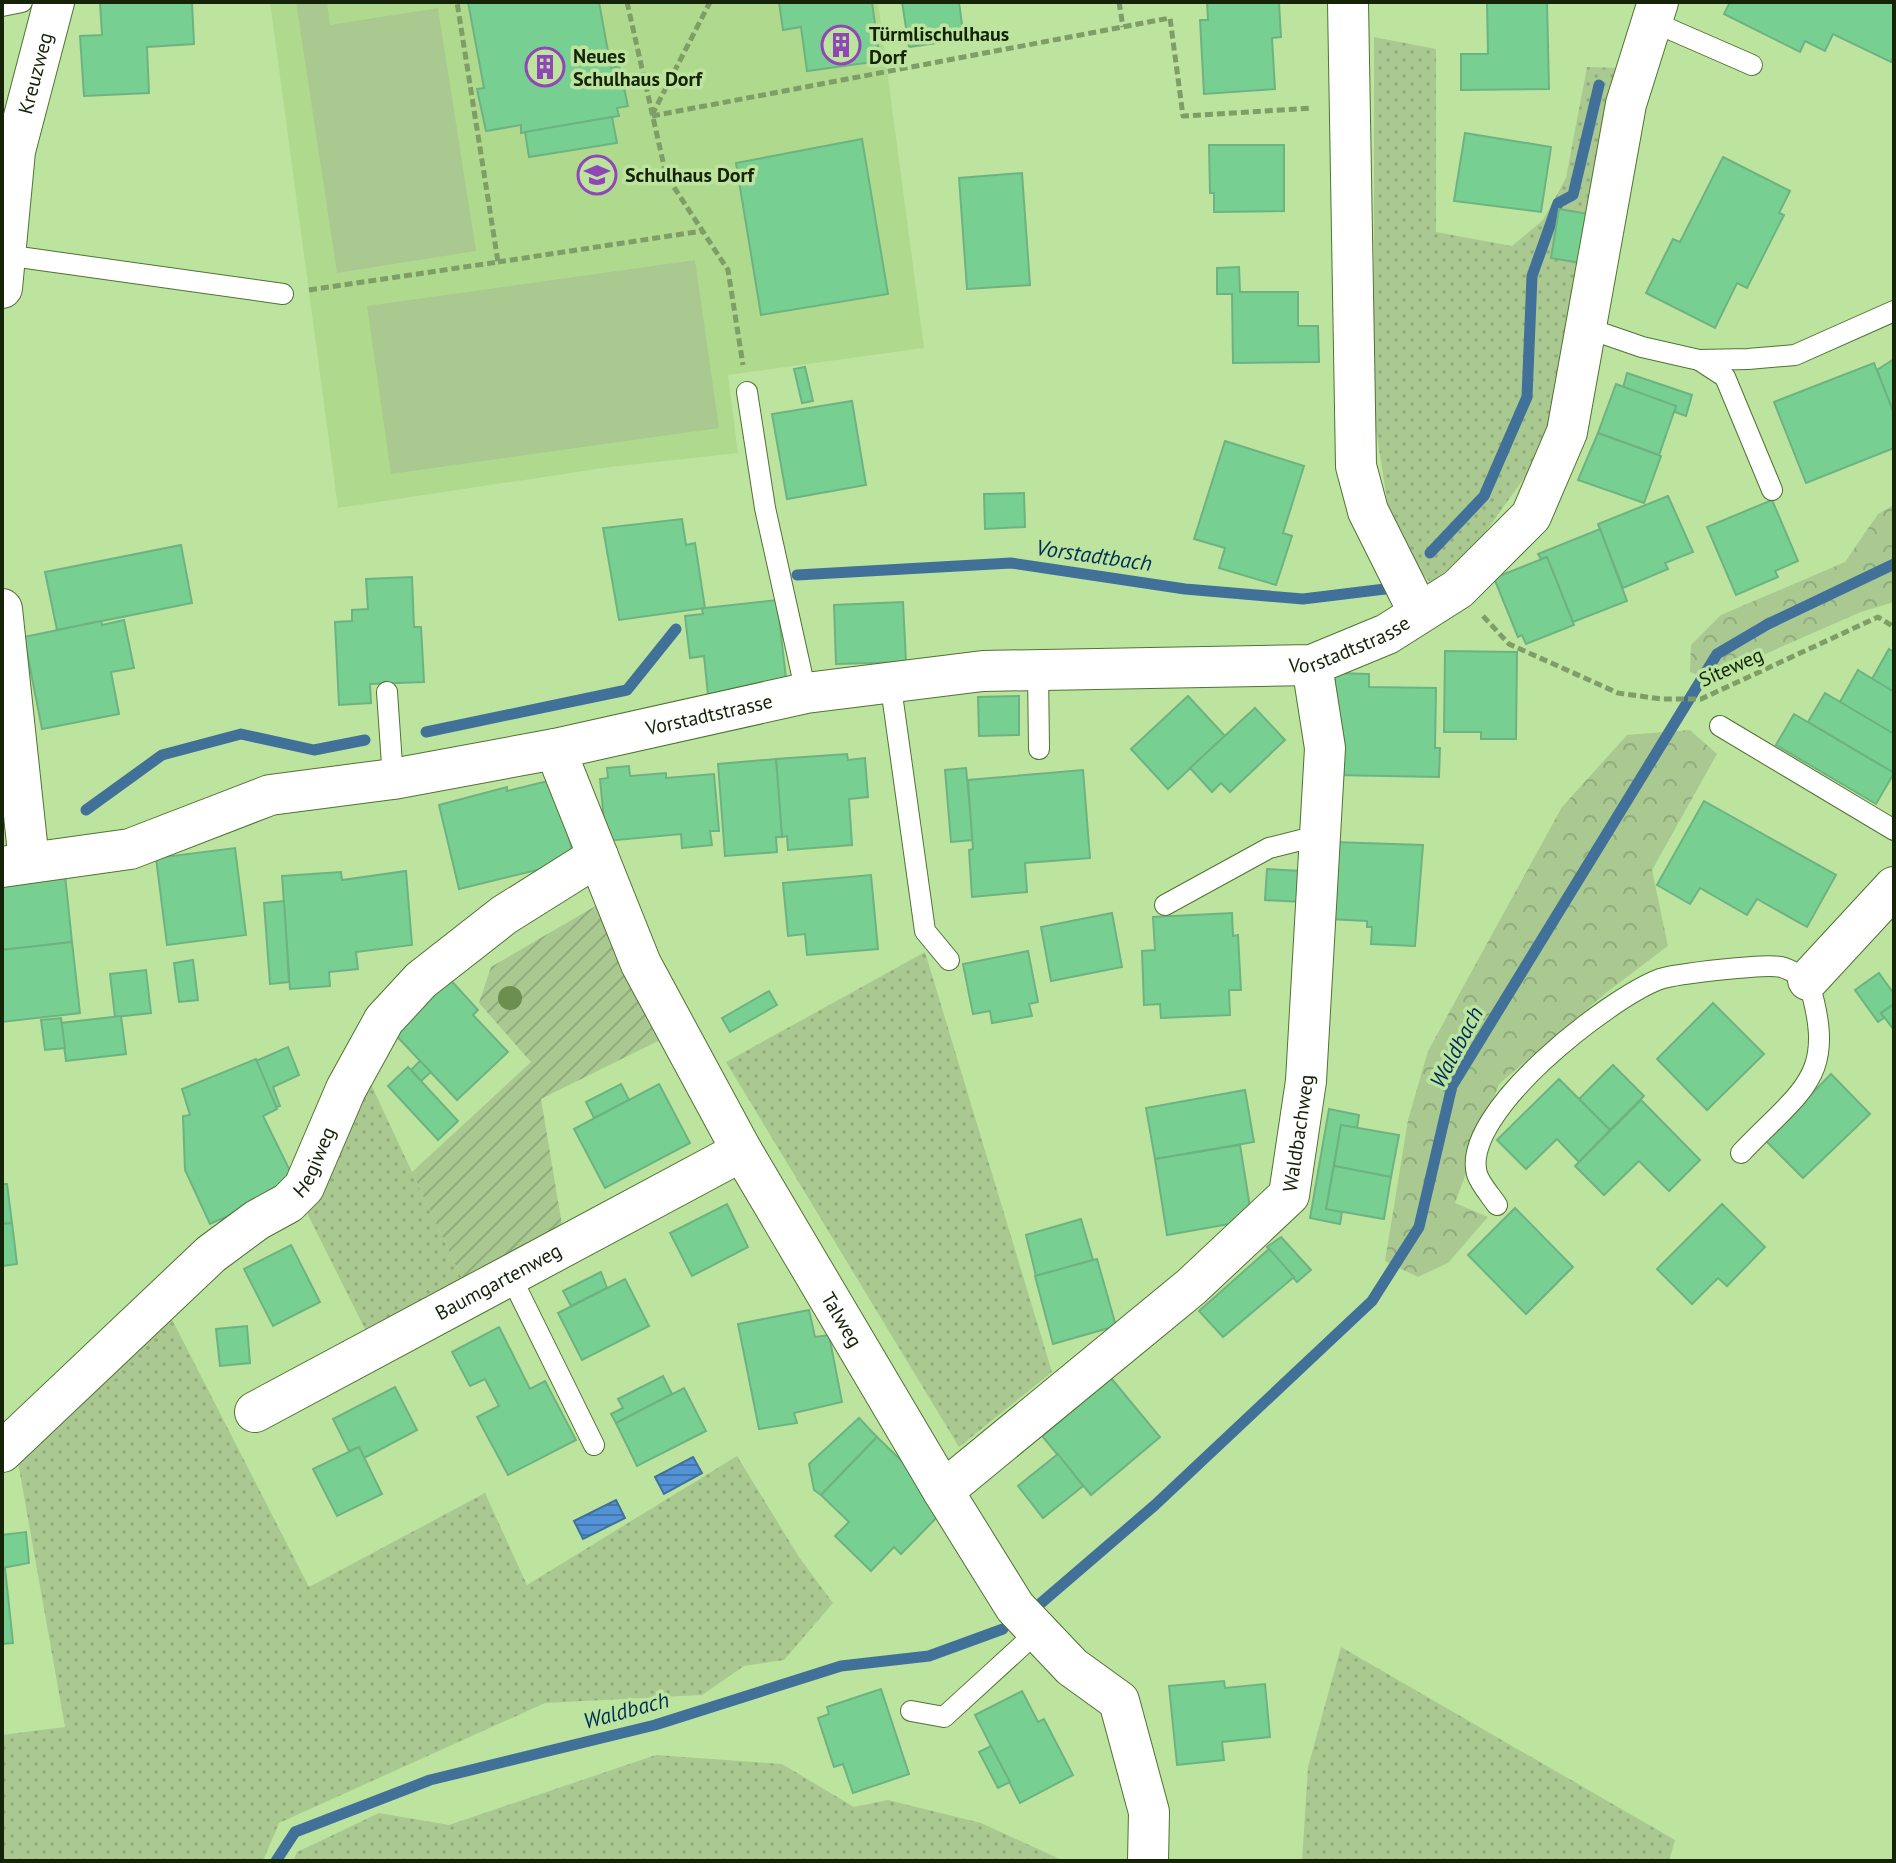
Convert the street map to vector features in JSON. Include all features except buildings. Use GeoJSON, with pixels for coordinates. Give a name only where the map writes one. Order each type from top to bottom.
{"type":"FeatureCollection","features":[{"type":"Feature","properties":{"kind":"street","name":"Kreuzweg"},"geometry":{"type":"LineString","coordinates":[[4,272],[15,151],[54,2]]}},
{"type":"Feature","properties":{"kind":"street","name":"Vorstadtstrasse"},"geometry":{"type":"LineString","coordinates":[[1348,2],[1356,466],[1368,511],[1418,611]]}},
{"type":"Feature","properties":{"kind":"street","name":"Vorstadtstrasse"},"geometry":{"type":"LineString","coordinates":[[16,864],[130,849],[270,795],[393,779],[555,749],[806,693],[890,680],[1038,670],[1312,665],[1387,634],[1418,611],[1458,589],[1531,516],[1567,432],[1626,104],[1655,12]]}},
{"type":"Feature","properties":{"kind":"street"},"geometry":{"type":"LineString","coordinates":[[2,609],[16,864]]}},
{"type":"Feature","properties":{"kind":"street","name":"Waldbachweg"},"geometry":{"type":"LineString","coordinates":[[943,1491],[1191,1287],[1289,1195],[1306,1081],[1325,748],[1312,665]]}},
{"type":"Feature","properties":{"kind":"street","name":"Talweg"},"geometry":{"type":"LineString","coordinates":[[555,749],[641,964],[742,1151],[943,1491],[1015,1607],[1072,1667],[1119,1701],[1149,1812],[1148,1861]]}},
{"type":"Feature","properties":{"kind":"street","name":"Hegiweg"},"geometry":{"type":"LineString","coordinates":[[2,1452],[211,1254],[257,1220],[288,1203],[304,1187],[346,1089],[384,1020],[421,980],[504,915],[598,856]]}},
{"type":"Feature","properties":{"kind":"street"},"geometry":{"type":"LineString","coordinates":[[1808,980],[1894,887]]}},
{"type":"Feature","properties":{"kind":"street","name":"Baumgartenweg"},"geometry":{"type":"LineString","coordinates":[[255,1412],[742,1151]]}},
{"type":"Feature","properties":{"kind":"lane"},"geometry":{"type":"LineString","coordinates":[[2,6],[22,2]]}},
{"type":"Feature","properties":{"kind":"lane"},"geometry":{"type":"LineString","coordinates":[[1655,12],[1752,65]]}},
{"type":"Feature","properties":{"kind":"lane"},"geometry":{"type":"LineString","coordinates":[[4,272],[283,294]]}},
{"type":"Feature","properties":{"kind":"lane"},"geometry":{"type":"LineString","coordinates":[[1584,327],[1642,347],[1699,360],[1795,355],[1894,311]]}},
{"type":"Feature","properties":{"kind":"lane"},"geometry":{"type":"LineString","coordinates":[[1699,360],[1725,377],[1772,490]]}},
{"type":"Feature","properties":{"kind":"lane"},"geometry":{"type":"LineString","coordinates":[[747,392],[765,508],[806,693]]}},
{"type":"Feature","properties":{"kind":"lane"},"geometry":{"type":"LineString","coordinates":[[1038,670],[1039,749]]}},
{"type":"Feature","properties":{"kind":"lane"},"geometry":{"type":"LineString","coordinates":[[890,680],[925,931],[949,960]]}},
{"type":"Feature","properties":{"kind":"lane"},"geometry":{"type":"LineString","coordinates":[[387,692],[393,779]]}},
{"type":"Feature","properties":{"kind":"lane"},"geometry":{"type":"LineString","coordinates":[[1720,726],[1894,830]]}},
{"type":"Feature","properties":{"kind":"lane"},"geometry":{"type":"LineString","coordinates":[[1165,905],[1269,848],[1321,835]]}},
{"type":"Feature","properties":{"kind":"lane"},"geometry":{"type":"LineString","coordinates":[[1497,1205],[1477,1174],[1480,1145],[1492,1115],[1549,1055],[1613,1002],[1662,978],[1779,966],[1808,980],[1818,1011],[1821,1051],[1812,1079],[1741,1153]]}},
{"type":"Feature","properties":{"kind":"lane"},"geometry":{"type":"LineString","coordinates":[[510,1275],[594,1445]]}},
{"type":"Feature","properties":{"kind":"lane"},"geometry":{"type":"LineString","coordinates":[[911,1711],[944,1717],[1038,1631]]}},
{"type":"Feature","properties":{"kind":"path"},"geometry":{"type":"LineString","coordinates":[[457,2],[498,262]]}},
{"type":"Feature","properties":{"kind":"path"},"geometry":{"type":"LineString","coordinates":[[627,2],[666,175],[728,270],[747,392]]}},
{"type":"Feature","properties":{"kind":"path"},"geometry":{"type":"LineString","coordinates":[[652,116],[710,2]]}},
{"type":"Feature","properties":{"kind":"path"},"geometry":{"type":"LineString","coordinates":[[1119,2],[1123,27]]}},
{"type":"Feature","properties":{"kind":"path"},"geometry":{"type":"LineString","coordinates":[[652,116],[1170,18],[1183,116],[1352,105]]}},
{"type":"Feature","properties":{"kind":"path"},"geometry":{"type":"LineString","coordinates":[[283,294],[702,231]]}},
{"type":"Feature","properties":{"kind":"path","name":"Siteweg"},"geometry":{"type":"LineString","coordinates":[[1458,589],[1509,644],[1618,693],[1661,699],[1701,699],[1878,617],[1894,627]]}},
{"type":"Feature","properties":{"kind":"shaded area","name":"Schulhaus Dorf"},"geometry":{"type":"Polygon","coordinates":[[[270,2],[878,2],[924,348],[728,375],[738,453],[610,467],[338,508],[270,2]]]}},
{"type":"Feature","properties":{"kind":"green space"},"geometry":{"type":"Polygon","coordinates":[[[296,2],[327,2],[330,25],[438,8],[476,251],[337,273],[296,2]]]}},
{"type":"Feature","properties":{"kind":"green space"},"geometry":{"type":"Polygon","coordinates":[[[1374,37],[1436,49],[1436,232],[1512,246],[1543,220],[1566,178],[1587,67],[1618,68],[1589,214],[1559,209],[1551,258],[1581,263],[1542,453],[1469,555],[1430,582],[1403,553],[1389,513],[1374,417],[1374,37]]]}},
{"type":"Feature","properties":{"kind":"green space"},"geometry":{"type":"Polygon","coordinates":[[[695,260],[719,428],[391,474],[367,306],[695,260]]]}},
{"type":"Feature","properties":{"kind":"green space"},"geometry":{"type":"Polygon","coordinates":[[[1894,505],[1894,602],[1861,612],[1708,679],[1690,672],[1691,645],[1721,615],[1845,562],[1878,514],[1894,505]]]}},
{"type":"Feature","properties":{"kind":"green space"},"geometry":{"type":"Polygon","coordinates":[[[1690,730],[1717,754],[1652,870],[1668,946],[1607,992],[1499,1084],[1455,1203],[1488,1217],[1448,1263],[1418,1277],[1385,1261],[1408,1120],[1428,1051],[1562,807],[1627,735],[1690,730]]]}},
{"type":"Feature","properties":{"kind":"green space"},"geometry":{"type":"Polygon","coordinates":[[[599,904],[662,1039],[541,1099],[563,1231],[465,1285],[412,1172],[531,1062],[479,1003],[491,967],[599,904]]]}},
{"type":"Feature","properties":{"kind":"green space"},"geometry":{"type":"Polygon","coordinates":[[[925,952],[1052,1372],[959,1447],[726,1062],[925,952]]]}},
{"type":"Feature","properties":{"kind":"green space"},"geometry":{"type":"Polygon","coordinates":[[[368,1078],[465,1285],[367,1333],[305,1209],[368,1078]]]}},
{"type":"Feature","properties":{"kind":"green space"},"geometry":{"type":"Polygon","coordinates":[[[162,1300],[309,1587],[485,1493],[527,1585],[737,1456],[799,1557],[833,1603],[784,1660],[744,1666],[702,1695],[545,1703],[279,1823],[263,1861],[2,1861],[2,1735],[65,1727],[14,1440],[162,1300]]]}},
{"type":"Feature","properties":{"kind":"green space"},"geometry":{"type":"Polygon","coordinates":[[[1341,1647],[1675,1840],[1669,1861],[1302,1861],[1308,1767],[1341,1647]]]}},
{"type":"Feature","properties":{"kind":"green space"},"geometry":{"type":"Polygon","coordinates":[[[656,1755],[782,1764],[854,1807],[888,1800],[981,1823],[1064,1861],[293,1861],[297,1852],[379,1813],[449,1825],[656,1755]]]}},
{"type":"Feature","properties":{"kind":"water"},"geometry":{"type":"Polygon","coordinates":[[[693,1457],[702,1473],[664,1494],[655,1477],[693,1457]]]}},
{"type":"Feature","properties":{"kind":"water"},"geometry":{"type":"Polygon","coordinates":[[[616,1500],[625,1518],[583,1539],[574,1521],[616,1500]]]}},
{"type":"Feature","properties":{"kind":"waterway","name":"Vorstadtbach"},"geometry":{"type":"LineString","coordinates":[[1430,553],[1484,496],[1527,397],[1532,276],[1558,203],[1573,195],[1599,85]]}},
{"type":"Feature","properties":{"kind":"waterway","name":"Vorstadtbach"},"geometry":{"type":"LineString","coordinates":[[797,575],[1011,563],[1185,589],[1303,599],[1385,589]]}},
{"type":"Feature","properties":{"kind":"waterway","name":"Waldbach"},"geometry":{"type":"LineString","coordinates":[[1041,1603],[1155,1505],[1372,1301],[1419,1227],[1452,1086],[1717,654],[1768,624],[1894,564]]}},
{"type":"Feature","properties":{"kind":"waterway","name":"Vorstadtbach"},"geometry":{"type":"LineString","coordinates":[[426,732],[627,690],[676,629]]}},
{"type":"Feature","properties":{"kind":"waterway","name":"Vorstadtbach"},"geometry":{"type":"LineString","coordinates":[[86,810],[162,755],[241,734],[314,750],[365,740]]}},
{"type":"Feature","properties":{"kind":"waterway","name":"Waldbach"},"geometry":{"type":"LineString","coordinates":[[276,1861],[295,1832],[430,1780],[655,1725],[841,1666],[929,1656],[1003,1629]]}},
{"type":"Feature","properties":{"kind":"place","name":"Türmlischulhaus Dorf"},"geometry":{"type":"Point","coordinates":[841,45]}},
{"type":"Feature","properties":{"kind":"place","name":"Neues Schulhaus Dorf"},"geometry":{"type":"Point","coordinates":[545,67]}},
{"type":"Feature","properties":{"kind":"place","name":"Schulhaus Dorf"},"geometry":{"type":"Point","coordinates":[597,175]}}]}
